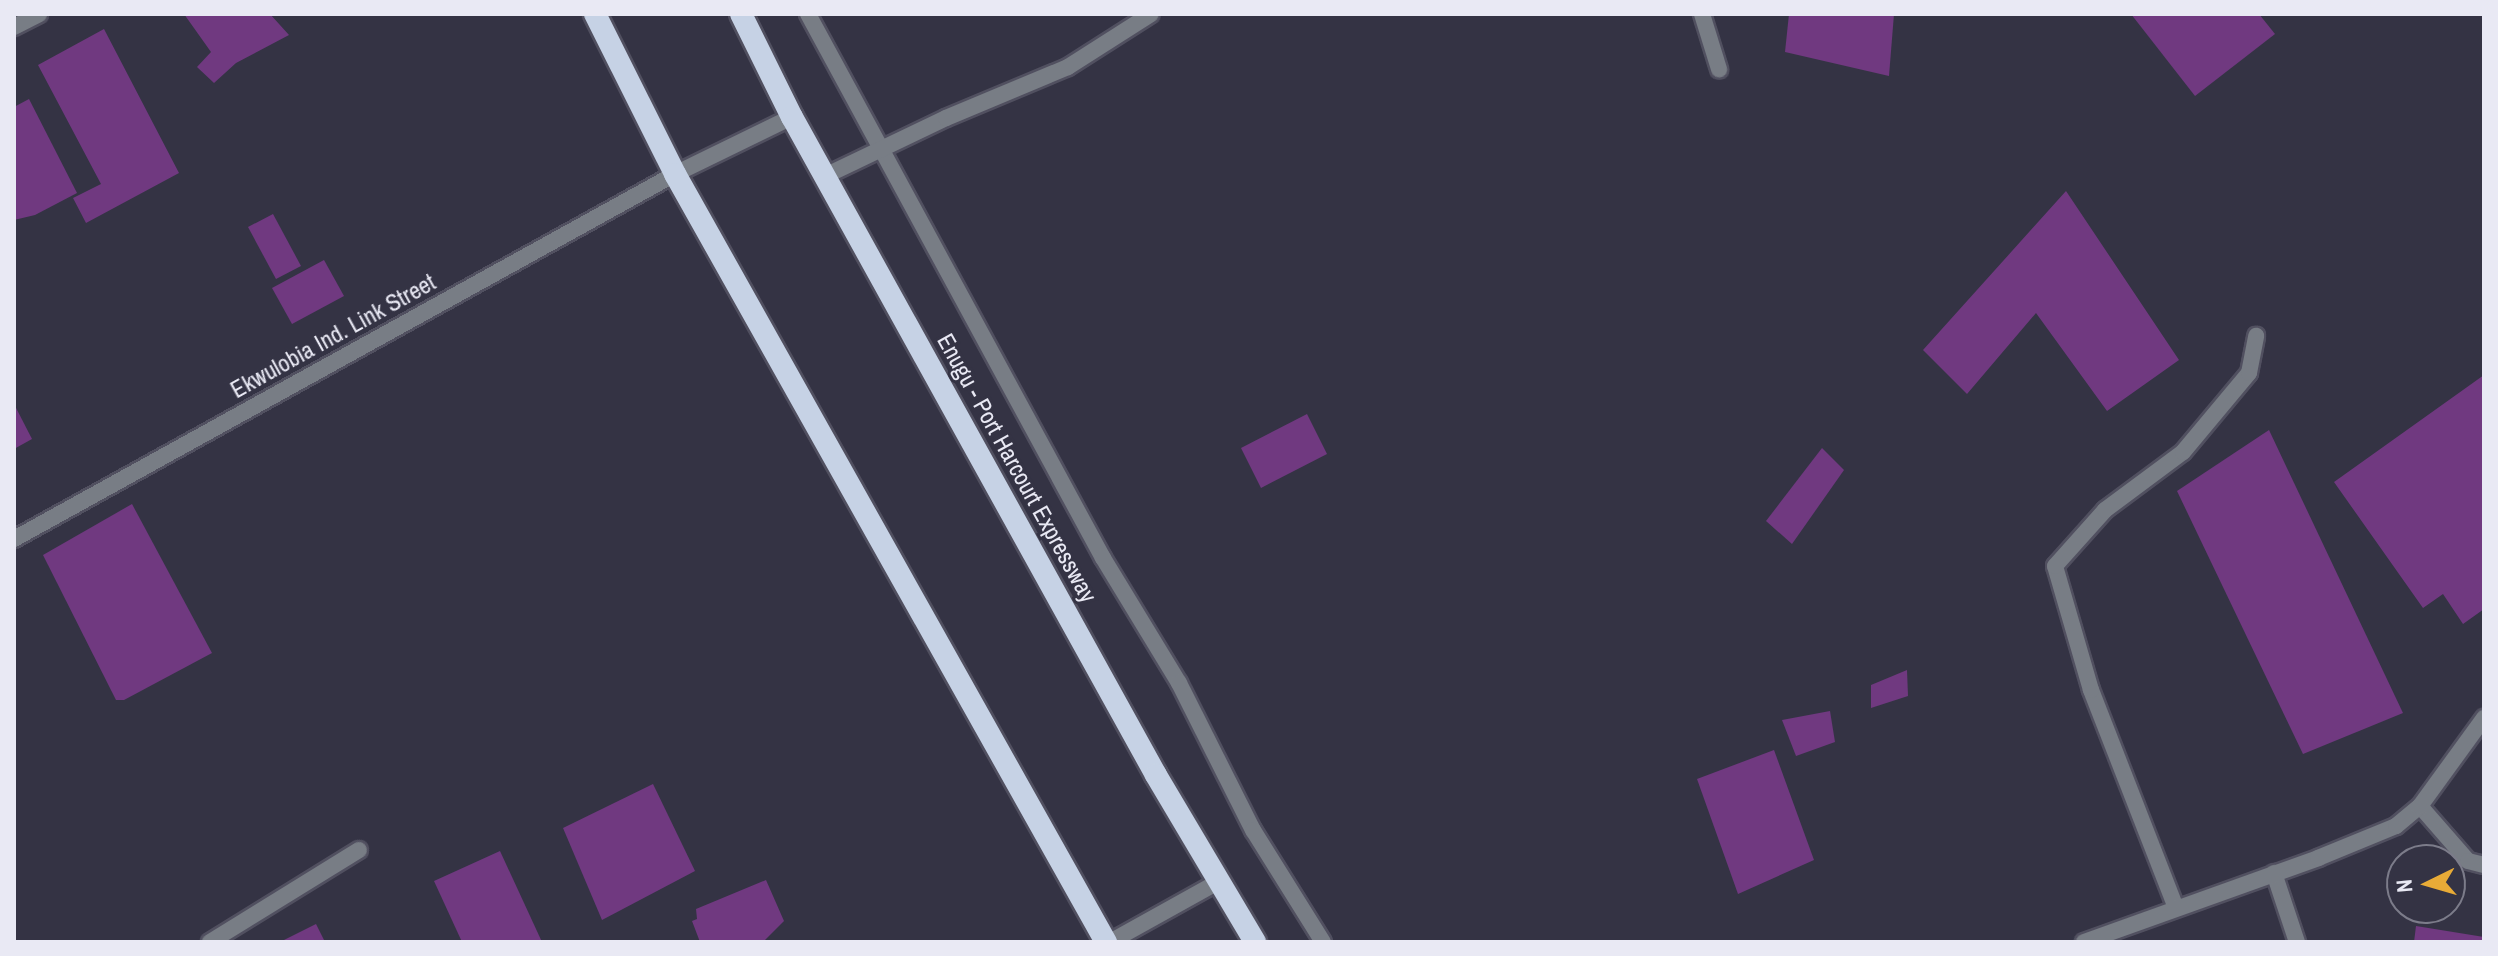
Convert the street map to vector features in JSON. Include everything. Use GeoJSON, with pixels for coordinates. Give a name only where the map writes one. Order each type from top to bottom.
{"type":"FeatureCollection","features":[{"type":"Feature","properties":{"kind":"highway"},"geometry":{"type":"LineString","coordinates":[[595,14],[675,174],[1108,942]]}},
{"type":"Feature","properties":{"kind":"highway","name":"Enugu - Port Harcourt Expressway"},"geometry":{"type":"LineString","coordinates":[[741,14],[792,117],[1218,882],[1255,942]]}},
{"type":"Feature","properties":{"kind":"street"},"geometry":{"type":"LineString","coordinates":[[14,27],[39,14]]}},
{"type":"Feature","properties":{"kind":"street"},"geometry":{"type":"LineString","coordinates":[[808,14],[1103,558],[1179,683],[1253,830],[1323,942]]}},
{"type":"Feature","properties":{"kind":"street"},"geometry":{"type":"LineString","coordinates":[[827,175],[1068,67],[1151,14]]}},
{"type":"Feature","properties":{"kind":"street"},"geometry":{"type":"LineString","coordinates":[[1702,14],[1719,69]]}},
{"type":"Feature","properties":{"kind":"street","name":"Ekwulobia Ind. Link Street"},"geometry":{"type":"LineString","coordinates":[[14,539],[675,174],[792,117]]}},
{"type":"Feature","properties":{"kind":"street"},"geometry":{"type":"LineString","coordinates":[[2176,908],[2091,690],[2055,566],[2105,510],[2183,452],[2249,373],[2256,336]]}},
{"type":"Feature","properties":{"kind":"street"},"geometry":{"type":"LineString","coordinates":[[2084,942],[2372,838],[2396,826],[2420,806],[2484,718]]}},
{"type":"Feature","properties":{"kind":"street"},"geometry":{"type":"LineString","coordinates":[[2420,806],[2468,861],[2484,865]]}},
{"type":"Feature","properties":{"kind":"street"},"geometry":{"type":"LineString","coordinates":[[210,942],[359,850]]}},
{"type":"Feature","properties":{"kind":"street"},"geometry":{"type":"LineString","coordinates":[[2274,873],[2297,942]]}},
{"type":"Feature","properties":{"kind":"street"},"geometry":{"type":"LineString","coordinates":[[1108,942],[1218,882]]}},
{"type":"Feature","properties":{"kind":"building"},"geometry":{"type":"Polygon","coordinates":[[[184,14],[270,14],[289,35],[236,63],[214,83],[197,67],[211,52],[184,14]]]}},
{"type":"Feature","properties":{"kind":"building"},"geometry":{"type":"Polygon","coordinates":[[[1789,14],[1894,14],[1889,76],[1785,52],[1789,14]]]}},
{"type":"Feature","properties":{"kind":"building"},"geometry":{"type":"Polygon","coordinates":[[[2131,14],[2259,14],[2275,34],[2195,96],[2131,14]]]}},
{"type":"Feature","properties":{"kind":"building"},"geometry":{"type":"Polygon","coordinates":[[[104,29],[179,173],[86,223],[73,198],[101,184],[38,65],[104,29]]]}},
{"type":"Feature","properties":{"kind":"building"},"geometry":{"type":"Polygon","coordinates":[[[29,99],[77,193],[35,215],[14,220],[14,107],[29,99]]]}},
{"type":"Feature","properties":{"kind":"building"},"geometry":{"type":"Polygon","coordinates":[[[2066,191],[2179,360],[2107,411],[2036,313],[1967,394],[1923,350],[2066,191]]]}},
{"type":"Feature","properties":{"kind":"building"},"geometry":{"type":"Polygon","coordinates":[[[273,214],[301,266],[276,279],[248,227],[273,214]]]}},
{"type":"Feature","properties":{"kind":"building"},"geometry":{"type":"Polygon","coordinates":[[[324,260],[344,296],[292,324],[272,288],[324,260]]]}},
{"type":"Feature","properties":{"kind":"building"},"geometry":{"type":"Polygon","coordinates":[[[2484,375],[2484,609],[2463,624],[2443,594],[2423,608],[2334,482],[2484,375]]]}},
{"type":"Feature","properties":{"kind":"building"},"geometry":{"type":"Polygon","coordinates":[[[14,404],[32,439],[14,449],[14,404]]]}},
{"type":"Feature","properties":{"kind":"building"},"geometry":{"type":"Polygon","coordinates":[[[1307,414],[1327,454],[1261,488],[1241,448],[1307,414]]]}},
{"type":"Feature","properties":{"kind":"building"},"geometry":{"type":"Polygon","coordinates":[[[2269,430],[2403,713],[2303,754],[2177,491],[2269,430]]]}},
{"type":"Feature","properties":{"kind":"building"},"geometry":{"type":"Polygon","coordinates":[[[1822,448],[1844,470],[1792,544],[1766,521],[1822,448]]]}},
{"type":"Feature","properties":{"kind":"building"},"geometry":{"type":"Polygon","coordinates":[[[132,504],[212,653],[124,700],[116,700],[43,555],[132,504]]]}},
{"type":"Feature","properties":{"kind":"building"},"geometry":{"type":"Polygon","coordinates":[[[1907,670],[1908,696],[1871,708],[1871,685],[1907,670]]]}},
{"type":"Feature","properties":{"kind":"building"},"geometry":{"type":"Polygon","coordinates":[[[1830,711],[1835,742],[1796,756],[1782,720],[1830,711]]]}},
{"type":"Feature","properties":{"kind":"building"},"geometry":{"type":"Polygon","coordinates":[[[1774,750],[1814,860],[1738,894],[1697,779],[1774,750]]]}},
{"type":"Feature","properties":{"kind":"building"},"geometry":{"type":"Polygon","coordinates":[[[653,784],[695,871],[602,920],[563,828],[653,784]]]}},
{"type":"Feature","properties":{"kind":"building"},"geometry":{"type":"Polygon","coordinates":[[[500,851],[542,942],[462,942],[434,881],[500,851]]]}},
{"type":"Feature","properties":{"kind":"building"},"geometry":{"type":"Polygon","coordinates":[[[766,880],[784,921],[763,942],[700,942],[692,921],[697,919],[696,909],[766,880]]]}},
{"type":"Feature","properties":{"kind":"building"},"geometry":{"type":"Polygon","coordinates":[[[316,924],[325,942],[280,942],[316,924]]]}},
{"type":"Feature","properties":{"kind":"building"},"geometry":{"type":"Polygon","coordinates":[[[2416,926],[2484,937],[2484,942],[2414,942],[2416,926]]]}}]}
